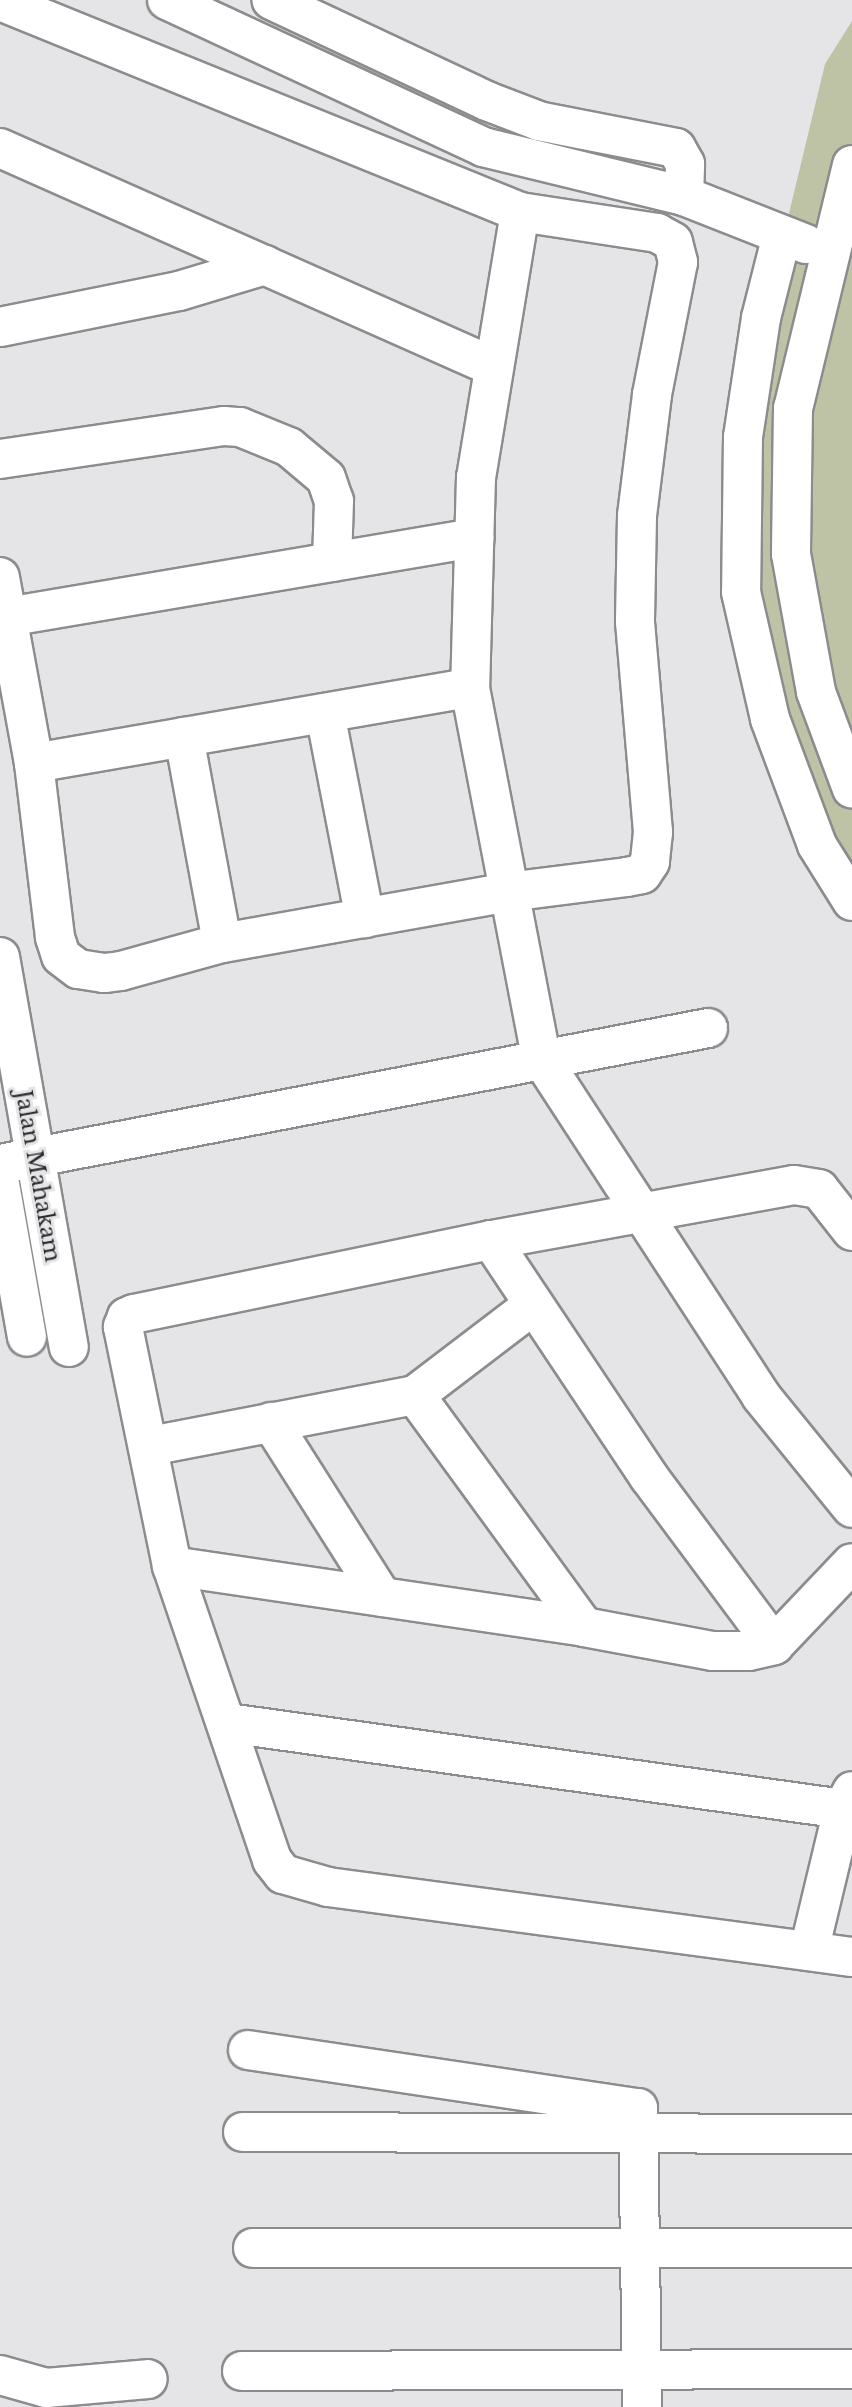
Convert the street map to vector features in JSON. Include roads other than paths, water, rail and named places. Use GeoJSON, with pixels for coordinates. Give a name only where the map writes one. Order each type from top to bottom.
{"type":"FeatureCollection","features":[{"type":"Feature","properties":{"kind":"street"},"geometry":{"type":"LineString","coordinates":[[167,0],[483,147],[684,196],[738,221],[830,255]]}},
{"type":"Feature","properties":{"kind":"street"},"geometry":{"type":"LineString","coordinates":[[271,0],[487,101],[539,121],[676,148],[685,164],[684,196]]}},
{"type":"Feature","properties":{"kind":"street"},"geometry":{"type":"LineString","coordinates":[[0,1],[520,212],[657,233],[673,242],[678,262],[652,395],[637,516],[635,622],[653,832],[650,862],[642,874],[627,877],[509,892],[222,943],[104,973],[78,969],[61,956],[55,937],[34,763],[0,577]]}},
{"type":"Feature","properties":{"kind":"street"},"geometry":{"type":"LineString","coordinates":[[0,148],[494,367]]}},
{"type":"Feature","properties":{"kind":"street"},"geometry":{"type":"LineString","coordinates":[[852,165],[793,408],[791,554],[816,692],[852,789]]}},
{"type":"Feature","properties":{"kind":"street"},"geometry":{"type":"LineString","coordinates":[[520,212],[476,477],[470,688],[541,1058],[761,1396],[852,1508]]}},
{"type":"Feature","properties":{"kind":"street"},"geometry":{"type":"LineString","coordinates":[[782,235],[761,318],[743,437],[741,592],[775,733],[817,845],[852,901]]}},
{"type":"Feature","properties":{"kind":"street"},"geometry":{"type":"LineString","coordinates":[[0,327],[179,291],[265,265]]}},
{"type":"Feature","properties":{"kind":"street"},"geometry":{"type":"LineString","coordinates":[[0,459],[224,426],[240,427],[289,447],[326,478],[334,501],[332,562]]}},
{"type":"Feature","properties":{"kind":"street"},"geometry":{"type":"LineString","coordinates":[[7,617],[474,538]]}},
{"type":"Feature","properties":{"kind":"street"},"geometry":{"type":"LineString","coordinates":[[34,763],[470,688]]}},
{"type":"Feature","properties":{"kind":"street"},"geometry":{"type":"LineString","coordinates":[[325,713],[365,918]]}},
{"type":"Feature","properties":{"kind":"street"},"geometry":{"type":"LineString","coordinates":[[184,737],[222,943]]}},
{"type":"Feature","properties":{"kind":"street","name":"Jalan Mahakam"},"geometry":{"type":"LineString","coordinates":[[0,957],[18,1161],[69,1347]]}},
{"type":"Feature","properties":{"kind":"street"},"geometry":{"type":"LineString","coordinates":[[18,1161],[708,1028]]}},
{"type":"Feature","properties":{"kind":"street","name":"Jalan Mahakam"},"geometry":{"type":"LineString","coordinates":[[0,1184],[27,1337]]}},
{"type":"Feature","properties":{"kind":"street"},"geometry":{"type":"LineString","coordinates":[[852,1231],[819,1189],[794,1185],[491,1240],[127,1317],[123,1327],[150,1446],[172,1566],[228,1723],[272,1860],[283,1874],[299,1881],[852,1957]]}},
{"type":"Feature","properties":{"kind":"street"},"geometry":{"type":"LineString","coordinates":[[491,1240],[649,1477],[774,1645]]}},
{"type":"Feature","properties":{"kind":"street"},"geometry":{"type":"LineString","coordinates":[[150,1446],[415,1395],[533,1305]]}},
{"type":"Feature","properties":{"kind":"street"},"geometry":{"type":"LineString","coordinates":[[415,1395],[584,1627]]}},
{"type":"Feature","properties":{"kind":"street"},"geometry":{"type":"LineString","coordinates":[[271,1422],[382,1597]]}},
{"type":"Feature","properties":{"kind":"street"},"geometry":{"type":"LineString","coordinates":[[172,1566],[584,1627],[712,1651],[749,1651],[774,1645],[852,1563]]}},
{"type":"Feature","properties":{"kind":"street"},"geometry":{"type":"LineString","coordinates":[[228,1723],[847,1800],[809,1951]]}},
{"type":"Feature","properties":{"kind":"street"},"geometry":{"type":"LineString","coordinates":[[248,2050],[638,2108],[642,2407]]}},
{"type":"Feature","properties":{"kind":"street"},"geometry":{"type":"LineString","coordinates":[[243,2132],[852,2134]]}},
{"type":"Feature","properties":{"kind":"street"},"geometry":{"type":"LineString","coordinates":[[253,2248],[852,2248]]}},
{"type":"Feature","properties":{"kind":"street"},"geometry":{"type":"LineString","coordinates":[[242,2371],[852,2369]]}},
{"type":"Feature","properties":{"kind":"street"},"geometry":{"type":"LineString","coordinates":[[0,2375],[49,2398],[148,2379]]}}]}
